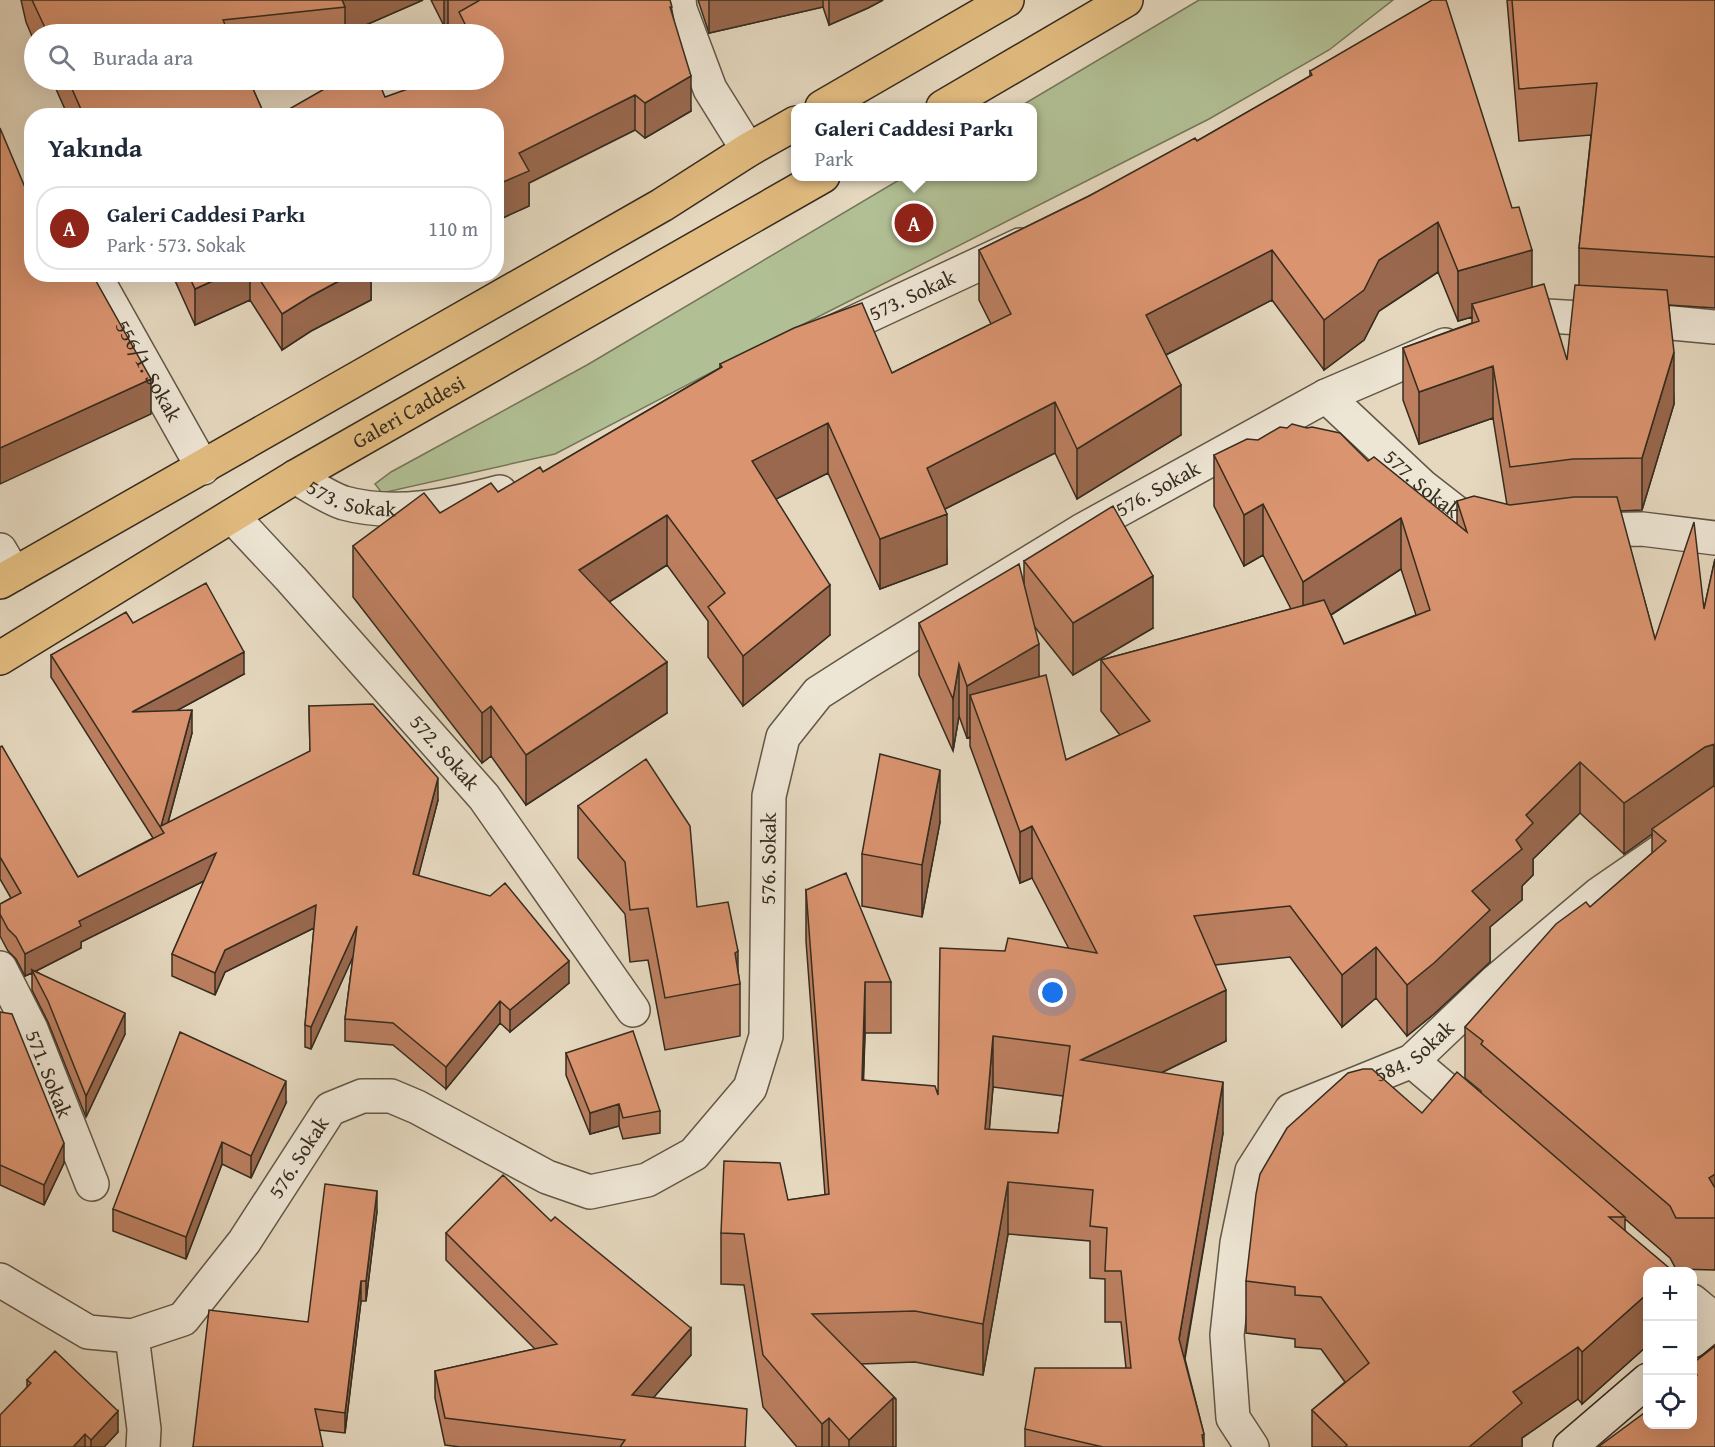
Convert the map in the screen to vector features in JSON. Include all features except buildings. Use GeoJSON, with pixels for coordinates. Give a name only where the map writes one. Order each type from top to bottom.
{"type":"FeatureCollection","features":[{"type":"Feature","properties":{"kind":"main road"},"geometry":{"type":"LineString","coordinates":[[831,103],[1007,0]]}},
{"type":"Feature","properties":{"kind":"main road"},"geometry":{"type":"LineString","coordinates":[[952,103],[1126,0]]}},
{"type":"Feature","properties":{"kind":"main road"},"geometry":{"type":"LineString","coordinates":[[5,568],[202,468],[662,205],[791,125]]}},
{"type":"Feature","properties":{"kind":"main road","name":"Galeri Caddesi"},"geometry":{"type":"LineString","coordinates":[[0,658],[295,477],[817,181]]}},
{"type":"Feature","properties":{"kind":"street"},"geometry":{"type":"LineString","coordinates":[[679,0],[680,9],[710,89],[748,150]]}},
{"type":"Feature","properties":{"kind":"street","name":"573. Sokak"},"geometry":{"type":"LineString","coordinates":[[800,348],[1047,232]]}},
{"type":"Feature","properties":{"kind":"street","name":"556/1. Sokak"},"geometry":{"type":"LineString","coordinates":[[97,282],[202,468]]}},
{"type":"Feature","properties":{"kind":"street","name":"576. Sokak"},"geometry":{"type":"LineString","coordinates":[[0,1280],[88,1332],[132,1336],[183,1319],[244,1242],[330,1109],[362,1096],[391,1096],[417,1107],[547,1178],[590,1192],[647,1180],[694,1154],[750,1088],[766,1036],[769,796],[783,736],[818,693],[1081,531],[1326,396],[1446,344],[1546,316],[1715,327]]}},
{"type":"Feature","properties":{"kind":"street","name":"577. Sokak"},"geometry":{"type":"LineString","coordinates":[[1326,396],[1422,486],[1476,528],[1508,538],[1573,530],[1642,529],[1715,538]]}},
{"type":"Feature","properties":{"kind":"street","name":"573. Sokak"},"geometry":{"type":"LineString","coordinates":[[295,477],[343,502],[388,510],[456,503],[530,484]]}},
{"type":"Feature","properties":{"kind":"street","name":"572. Sokak"},"geometry":{"type":"LineString","coordinates":[[232,516],[291,579],[484,797],[633,1010]]}},
{"type":"Feature","properties":{"kind":"street","name":"584. Sokak"},"geometry":{"type":"LineString","coordinates":[[1252,1447],[1233,1418],[1227,1335],[1237,1243],[1252,1171],[1292,1110],[1412,1061],[1496,981],[1599,894],[1715,814]]}},
{"type":"Feature","properties":{"kind":"street","name":"571. Sokak"},"geometry":{"type":"LineString","coordinates":[[0,968],[31,1029],[92,1184]]}},
{"type":"Feature","properties":{"kind":"street"},"geometry":{"type":"LineString","coordinates":[[1412,1061],[1500,1136]]}},
{"type":"Feature","properties":{"kind":"street"},"geometry":{"type":"LineString","coordinates":[[1697,1305],[1715,1321],[1697,1337]]}},
{"type":"Feature","properties":{"kind":"street"},"geometry":{"type":"LineString","coordinates":[[132,1336],[144,1429],[143,1447]]}},
{"type":"Feature","properties":{"kind":"street"},"geometry":{"type":"LineString","coordinates":[[1570,1447],[1643,1383]]}},
{"type":"Feature","properties":{"kind":"green space"},"geometry":{"type":"Polygon","coordinates":[[[1199,0],[1393,0],[1329,50],[1209,119],[798,327],[555,454],[382,493],[375,484],[391,472],[587,365],[897,181],[1037,181],[1037,103],[1026,103],[1199,0]]]}},
{"type":"Feature","properties":{"kind":"place","name":"Galeri Caddesi Parkı"},"geometry":{"type":"Point","coordinates":[914,223]}}]}
